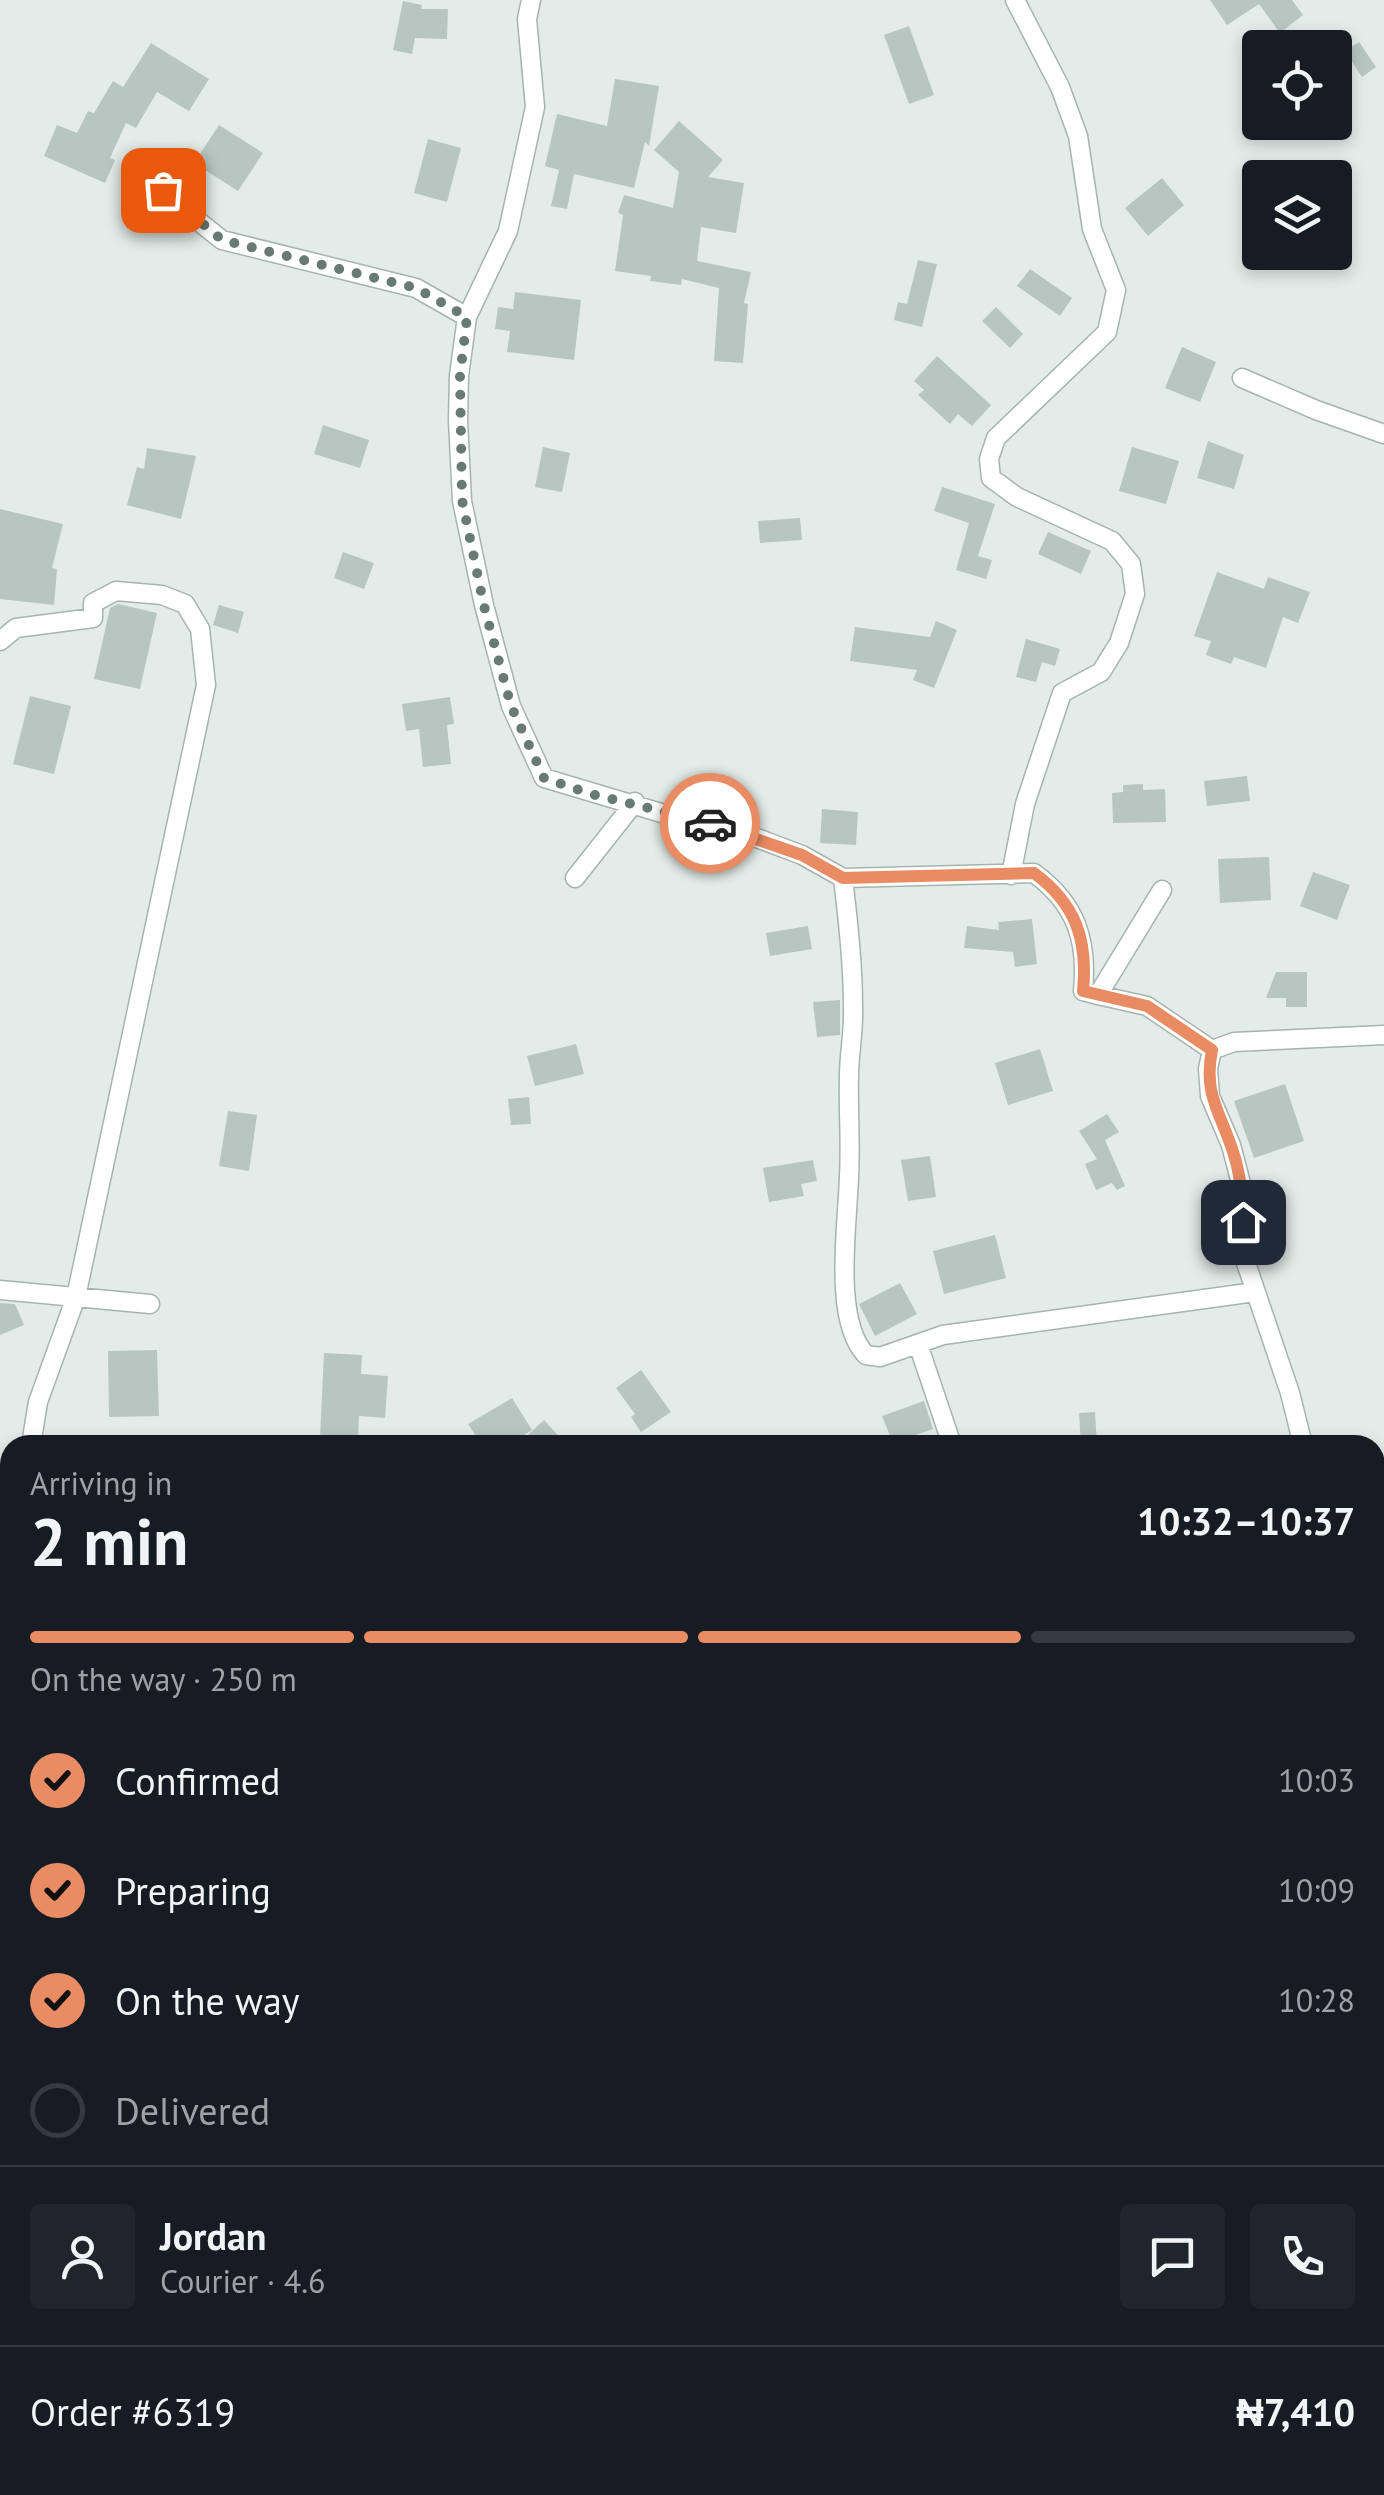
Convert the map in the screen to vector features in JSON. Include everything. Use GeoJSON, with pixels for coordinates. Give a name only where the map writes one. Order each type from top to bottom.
{"type":"FeatureCollection","features":[{"type":"Feature","properties":{"kind":"street"},"geometry":{"type":"LineString","coordinates":[[530,0],[527,19],[535,107],[508,232],[467,317],[459,391],[462,500],[484,606],[511,706],[544,778],[591,794],[733,829],[802,855],[843,878],[1034,873],[1051,886],[1076,922],[1086,959],[1083,991],[1147,1006],[1212,1050]]}},
{"type":"Feature","properties":{"kind":"street"},"geometry":{"type":"LineString","coordinates":[[1011,875],[1026,804],[1062,694],[1101,672],[1119,642],[1136,594],[1132,564],[1112,541],[1017,497],[990,478],[989,459],[996,438],[1107,332],[1116,290],[1092,228],[1078,136],[1060,87],[1015,0]]}},
{"type":"Feature","properties":{"kind":"street"},"geometry":{"type":"LineString","coordinates":[[148,176],[178,206],[222,240],[416,288],[467,317]]}},
{"type":"Feature","properties":{"kind":"street"},"geometry":{"type":"LineString","coordinates":[[1242,378],[1384,434]]}},
{"type":"Feature","properties":{"kind":"street"},"geometry":{"type":"LineString","coordinates":[[0,641],[16,628],[92,618],[92,603],[116,591],[162,596],[186,604],[200,629],[206,685],[76,1297],[38,1402],[33,1435]]}},
{"type":"Feature","properties":{"kind":"street"},"geometry":{"type":"LineString","coordinates":[[576,878],[635,802]]}},
{"type":"Feature","properties":{"kind":"street"},"geometry":{"type":"LineString","coordinates":[[843,878],[854,1012],[849,1074],[850,1178],[844,1231],[854,1338],[866,1355],[880,1357],[944,1336],[1255,1292]]}},
{"type":"Feature","properties":{"kind":"street"},"geometry":{"type":"LineString","coordinates":[[1098,994],[1162,890]]}},
{"type":"Feature","properties":{"kind":"street"},"geometry":{"type":"LineString","coordinates":[[1212,1050],[1234,1042],[1384,1035]]}},
{"type":"Feature","properties":{"kind":"street"},"geometry":{"type":"LineString","coordinates":[[1212,1050],[1208,1069],[1210,1096],[1232,1146],[1243,1191],[1243,1254],[1300,1435]]}},
{"type":"Feature","properties":{"kind":"street"},"geometry":{"type":"LineString","coordinates":[[0,1290],[150,1304]]}},
{"type":"Feature","properties":{"kind":"street"},"geometry":{"type":"LineString","coordinates":[[918,1344],[949,1435]]}},
{"type":"Feature","properties":{"kind":"building"},"geometry":{"type":"Polygon","coordinates":[[[1210,0],[1292,0],[1303,15],[1284,30],[1278,30],[1259,4],[1227,25],[1210,0]]]}},
{"type":"Feature","properties":{"kind":"building"},"geometry":{"type":"Polygon","coordinates":[[[403,1],[422,5],[421,9],[448,9],[447,39],[415,38],[412,54],[393,50],[403,1]]]}},
{"type":"Feature","properties":{"kind":"building"},"geometry":{"type":"Polygon","coordinates":[[[909,26],[934,95],[909,104],[884,35],[909,26]]]}},
{"type":"Feature","properties":{"kind":"building"},"geometry":{"type":"Polygon","coordinates":[[[1359,42],[1376,67],[1362,77],[1352,62],[1352,46],[1359,42]]]}},
{"type":"Feature","properties":{"kind":"building"},"geometry":{"type":"Polygon","coordinates":[[[151,43],[209,79],[189,111],[157,92],[136,128],[126,123],[110,158],[115,160],[105,183],[44,156],[57,125],[77,133],[88,111],[94,113],[113,81],[123,87],[151,43]]]}},
{"type":"Feature","properties":{"kind":"building"},"geometry":{"type":"Polygon","coordinates":[[[615,79],[659,86],[649,146],[645,142],[634,188],[574,174],[567,209],[551,206],[559,170],[545,166],[557,114],[607,126],[615,79]]]}},
{"type":"Feature","properties":{"kind":"building"},"geometry":{"type":"Polygon","coordinates":[[[679,121],[723,160],[708,177],[744,183],[736,233],[701,227],[697,261],[751,272],[744,303],[748,304],[743,363],[714,361],[719,288],[682,279],[681,285],[650,281],[651,276],[615,271],[623,215],[618,213],[624,195],[673,208],[679,172],[654,150],[679,121]]]}},
{"type":"Feature","properties":{"kind":"building"},"geometry":{"type":"Polygon","coordinates":[[[219,125],[263,153],[238,191],[194,163],[219,125]]]}},
{"type":"Feature","properties":{"kind":"building"},"geometry":{"type":"Polygon","coordinates":[[[428,139],[461,148],[447,202],[414,193],[428,139]]]}},
{"type":"Feature","properties":{"kind":"building"},"geometry":{"type":"Polygon","coordinates":[[[1162,178],[1184,205],[1148,236],[1125,208],[1162,178]]]}},
{"type":"Feature","properties":{"kind":"building"},"geometry":{"type":"Polygon","coordinates":[[[918,260],[937,264],[922,327],[894,320],[898,302],[907,304],[918,260]]]}},
{"type":"Feature","properties":{"kind":"building"},"geometry":{"type":"Polygon","coordinates":[[[1030,269],[1072,298],[1060,316],[1017,286],[1030,269]]]}},
{"type":"Feature","properties":{"kind":"building"},"geometry":{"type":"Polygon","coordinates":[[[515,292],[581,300],[574,360],[507,352],[510,331],[495,329],[498,307],[513,309],[515,292]]]}},
{"type":"Feature","properties":{"kind":"building"},"geometry":{"type":"Polygon","coordinates":[[[996,307],[1023,334],[1010,348],[982,321],[996,307]]]}},
{"type":"Feature","properties":{"kind":"building"},"geometry":{"type":"Polygon","coordinates":[[[1182,347],[1216,362],[1200,402],[1165,388],[1182,347]]]}},
{"type":"Feature","properties":{"kind":"building"},"geometry":{"type":"Polygon","coordinates":[[[937,356],[991,405],[972,426],[958,414],[950,424],[918,395],[924,390],[914,381],[937,356]]]}},
{"type":"Feature","properties":{"kind":"building"},"geometry":{"type":"Polygon","coordinates":[[[323,425],[369,440],[360,468],[314,454],[323,425]]]}},
{"type":"Feature","properties":{"kind":"building"},"geometry":{"type":"Polygon","coordinates":[[[1208,441],[1244,455],[1234,489],[1197,478],[1208,441]]]}},
{"type":"Feature","properties":{"kind":"building"},"geometry":{"type":"Polygon","coordinates":[[[543,447],[570,453],[562,492],[535,487],[543,447]]]}},
{"type":"Feature","properties":{"kind":"building"},"geometry":{"type":"Polygon","coordinates":[[[1132,447],[1179,461],[1166,504],[1119,491],[1132,447]]]}},
{"type":"Feature","properties":{"kind":"building"},"geometry":{"type":"Polygon","coordinates":[[[147,448],[196,456],[181,519],[127,505],[137,467],[144,469],[147,448]]]}},
{"type":"Feature","properties":{"kind":"building"},"geometry":{"type":"Polygon","coordinates":[[[942,487],[995,504],[978,556],[992,560],[986,579],[956,570],[969,523],[934,511],[942,487]]]}},
{"type":"Feature","properties":{"kind":"building"},"geometry":{"type":"Polygon","coordinates":[[[0,509],[63,524],[52,568],[57,569],[54,605],[0,599],[0,509]]]}},
{"type":"Feature","properties":{"kind":"building"},"geometry":{"type":"Polygon","coordinates":[[[800,518],[802,540],[760,543],[758,521],[800,518]]]}},
{"type":"Feature","properties":{"kind":"building"},"geometry":{"type":"Polygon","coordinates":[[[1048,532],[1091,551],[1081,574],[1038,554],[1048,532]]]}},
{"type":"Feature","properties":{"kind":"building"},"geometry":{"type":"Polygon","coordinates":[[[343,552],[374,563],[364,589],[334,578],[343,552]]]}},
{"type":"Feature","properties":{"kind":"building"},"geometry":{"type":"Polygon","coordinates":[[[1217,572],[1264,589],[1268,577],[1310,592],[1298,623],[1283,617],[1266,668],[1234,657],[1231,664],[1206,655],[1211,641],[1194,636],[1217,572]]]}},
{"type":"Feature","properties":{"kind":"building"},"geometry":{"type":"Polygon","coordinates":[[[118,604],[157,613],[140,689],[94,679],[110,608],[118,604]]]}},
{"type":"Feature","properties":{"kind":"building"},"geometry":{"type":"Polygon","coordinates":[[[219,605],[244,612],[238,633],[213,625],[219,605]]]}},
{"type":"Feature","properties":{"kind":"building"},"geometry":{"type":"Polygon","coordinates":[[[936,621],[957,630],[934,688],[913,680],[917,670],[850,661],[855,627],[930,637],[936,621]]]}},
{"type":"Feature","properties":{"kind":"building"},"geometry":{"type":"Polygon","coordinates":[[[1026,639],[1060,649],[1055,666],[1042,662],[1036,682],[1016,677],[1026,639]]]}},
{"type":"Feature","properties":{"kind":"building"},"geometry":{"type":"Polygon","coordinates":[[[30,696],[71,706],[54,774],[13,764],[30,696]]]}},
{"type":"Feature","properties":{"kind":"building"},"geometry":{"type":"Polygon","coordinates":[[[450,697],[454,724],[447,725],[451,764],[423,767],[419,729],[406,731],[402,704],[450,697]]]}},
{"type":"Feature","properties":{"kind":"building"},"geometry":{"type":"Polygon","coordinates":[[[1247,776],[1250,801],[1207,806],[1204,781],[1247,776]]]}},
{"type":"Feature","properties":{"kind":"building"},"geometry":{"type":"Polygon","coordinates":[[[1143,784],[1143,790],[1165,789],[1166,822],[1113,823],[1112,793],[1123,792],[1123,785],[1143,784]]]}},
{"type":"Feature","properties":{"kind":"building"},"geometry":{"type":"Polygon","coordinates":[[[822,809],[858,812],[856,845],[820,843],[822,809]]]}},
{"type":"Feature","properties":{"kind":"building"},"geometry":{"type":"Polygon","coordinates":[[[1269,857],[1271,900],[1220,903],[1218,859],[1269,857]]]}},
{"type":"Feature","properties":{"kind":"building"},"geometry":{"type":"Polygon","coordinates":[[[1313,872],[1350,885],[1337,920],[1300,906],[1313,872]]]}},
{"type":"Feature","properties":{"kind":"building"},"geometry":{"type":"Polygon","coordinates":[[[1032,919],[1037,964],[1015,967],[1013,952],[964,948],[967,926],[999,930],[998,922],[1032,919]]]}},
{"type":"Feature","properties":{"kind":"building"},"geometry":{"type":"Polygon","coordinates":[[[808,926],[812,949],[770,956],[766,933],[808,926]]]}},
{"type":"Feature","properties":{"kind":"building"},"geometry":{"type":"Polygon","coordinates":[[[1276,972],[1307,972],[1307,1007],[1286,1007],[1286,998],[1266,998],[1276,972]]]}},
{"type":"Feature","properties":{"kind":"building"},"geometry":{"type":"Polygon","coordinates":[[[840,1000],[840,1035],[817,1037],[813,1002],[840,1000]]]}},
{"type":"Feature","properties":{"kind":"building"},"geometry":{"type":"Polygon","coordinates":[[[576,1044],[584,1074],[535,1086],[527,1056],[576,1044]]]}},
{"type":"Feature","properties":{"kind":"building"},"geometry":{"type":"Polygon","coordinates":[[[1040,1049],[1053,1091],[1008,1105],[995,1063],[1040,1049]]]}},
{"type":"Feature","properties":{"kind":"building"},"geometry":{"type":"Polygon","coordinates":[[[1285,1084],[1304,1141],[1254,1158],[1234,1101],[1285,1084]]]}},
{"type":"Feature","properties":{"kind":"building"},"geometry":{"type":"Polygon","coordinates":[[[529,1097],[531,1124],[511,1125],[508,1099],[529,1097]]]}},
{"type":"Feature","properties":{"kind":"building"},"geometry":{"type":"Polygon","coordinates":[[[228,1111],[257,1115],[249,1171],[219,1166],[228,1111]]]}},
{"type":"Feature","properties":{"kind":"building"},"geometry":{"type":"Polygon","coordinates":[[[1107,1114],[1119,1132],[1105,1140],[1125,1186],[1117,1190],[1112,1183],[1096,1190],[1085,1164],[1097,1159],[1079,1131],[1107,1114]]]}},
{"type":"Feature","properties":{"kind":"building"},"geometry":{"type":"Polygon","coordinates":[[[930,1156],[936,1197],[908,1201],[901,1160],[930,1156]]]}},
{"type":"Feature","properties":{"kind":"building"},"geometry":{"type":"Polygon","coordinates":[[[813,1160],[817,1181],[801,1184],[804,1196],[769,1202],[763,1168],[813,1160]]]}},
{"type":"Feature","properties":{"kind":"building"},"geometry":{"type":"Polygon","coordinates":[[[995,1235],[1006,1278],[944,1294],[933,1251],[995,1235]]]}},
{"type":"Feature","properties":{"kind":"building"},"geometry":{"type":"Polygon","coordinates":[[[900,1283],[917,1314],[875,1336],[859,1304],[900,1283]]]}},
{"type":"Feature","properties":{"kind":"building"},"geometry":{"type":"Polygon","coordinates":[[[0,1303],[15,1304],[24,1325],[0,1335],[0,1303]]]}},
{"type":"Feature","properties":{"kind":"building"},"geometry":{"type":"Polygon","coordinates":[[[157,1350],[159,1416],[109,1417],[108,1351],[157,1350]]]}},
{"type":"Feature","properties":{"kind":"building"},"geometry":{"type":"Polygon","coordinates":[[[324,1353],[362,1355],[361,1374],[388,1376],[385,1418],[359,1416],[358,1435],[320,1435],[324,1353]]]}},
{"type":"Feature","properties":{"kind":"building"},"geometry":{"type":"Polygon","coordinates":[[[641,1370],[671,1412],[641,1432],[631,1417],[635,1414],[616,1388],[641,1370]]]}},
{"type":"Feature","properties":{"kind":"building"},"geometry":{"type":"Polygon","coordinates":[[[512,1398],[532,1430],[524,1435],[475,1435],[468,1424],[512,1398]]]}},
{"type":"Feature","properties":{"kind":"building"},"geometry":{"type":"Polygon","coordinates":[[[924,1401],[933,1429],[916,1435],[890,1435],[882,1416],[924,1401]]]}},
{"type":"Feature","properties":{"kind":"building"},"geometry":{"type":"Polygon","coordinates":[[[1095,1412],[1096,1435],[1080,1435],[1079,1413],[1095,1412]]]}},
{"type":"Feature","properties":{"kind":"building"},"geometry":{"type":"Polygon","coordinates":[[[544,1420],[558,1435],[528,1435],[544,1420]]]}},
{"type":"Feature","properties":{"kind":"way so far"},"geometry":{"type":"LineString","coordinates":[[163,190],[222,240],[416,288],[467,317],[458,420],[462,500],[484,606],[511,706],[528,745],[544,778],[591,794],[710,823]]}},
{"type":"Feature","properties":{"kind":"route"},"geometry":{"type":"LineString","coordinates":[[710,823],[802,855],[843,878],[1034,873],[1051,886],[1076,922],[1086,959],[1083,991],[1147,1006],[1212,1050],[1208,1069],[1210,1096],[1232,1146],[1243,1191],[1243,1222]]}}]}
